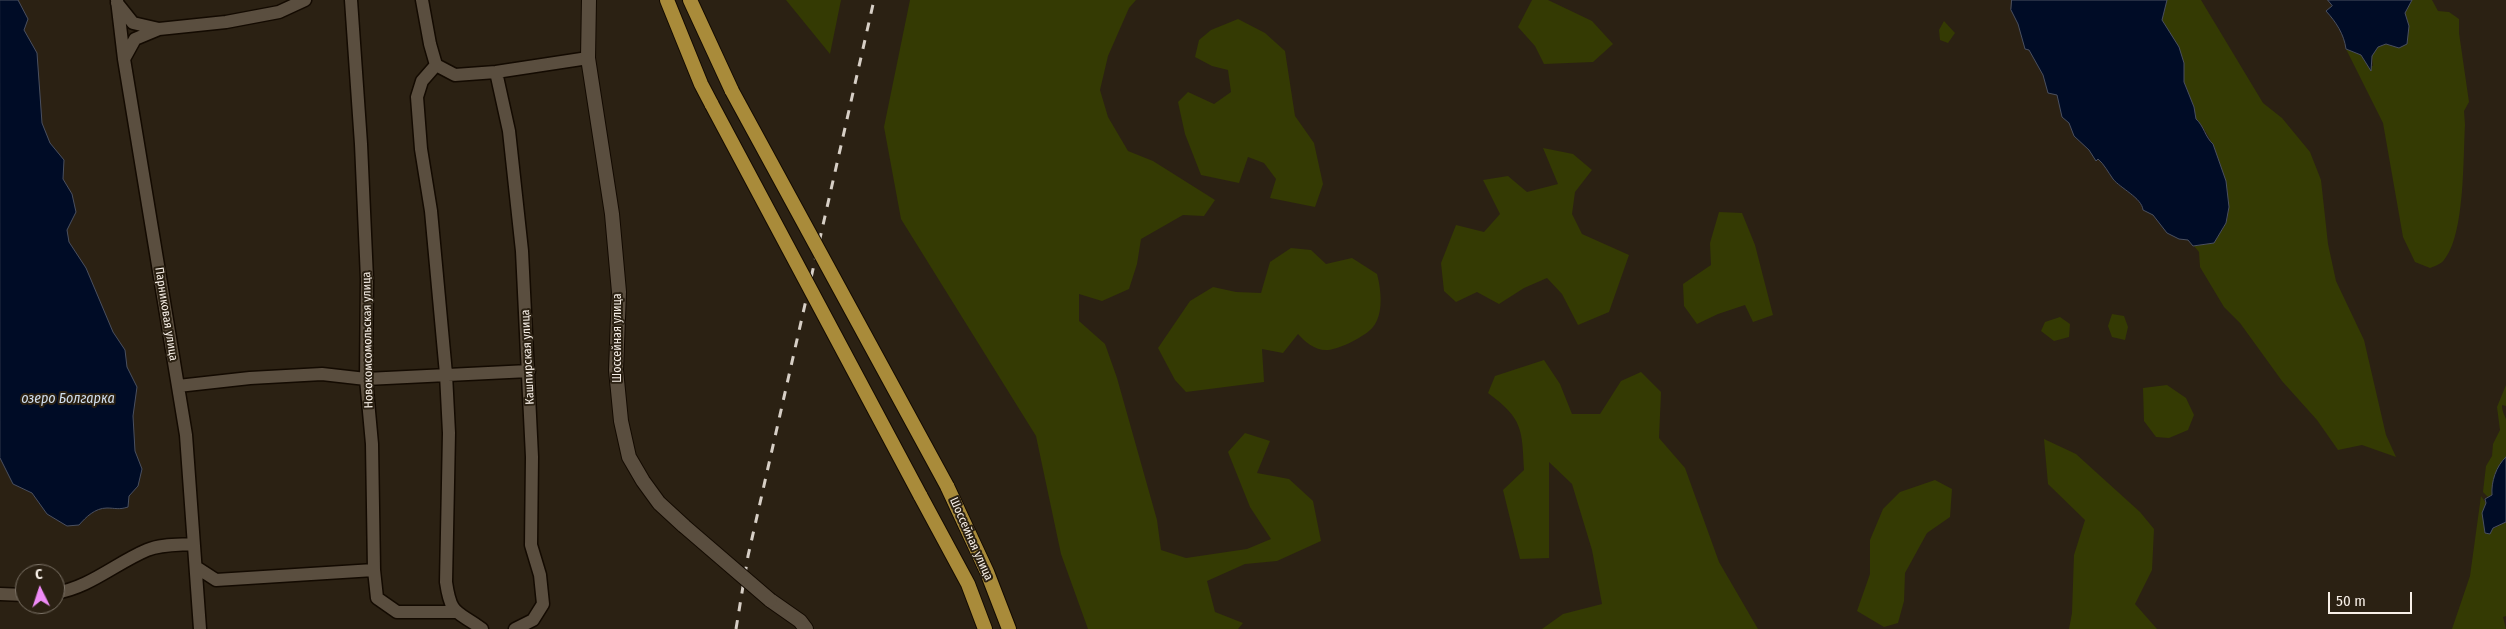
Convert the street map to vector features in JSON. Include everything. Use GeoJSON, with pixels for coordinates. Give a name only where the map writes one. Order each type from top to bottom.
{"type":"FeatureCollection","features":[{"type":"Feature","properties":{"kind":"main road","name":"Шоссейная улица"},"geometry":{"type":"LineString","coordinates":[[589,0],[588,58],[613,224],[619,292],[616,370],[621,421],[629,457],[643,482],[659,503],[770,600],[800,621],[806,629]]}},
{"type":"Feature","properties":{"kind":"main road","name":"Шоссейная улица"},"geometry":{"type":"LineString","coordinates":[[667,0],[701,84],[968,584],[986,629]]}},
{"type":"Feature","properties":{"kind":"main road","name":"Шоссейная улица"},"geometry":{"type":"LineString","coordinates":[[690,0],[732,91],[947,486],[987,572],[1009,629]]}},
{"type":"Feature","properties":{"kind":"street"},"geometry":{"type":"LineString","coordinates":[[124,59],[136,39],[159,30],[226,22],[279,12],[305,0]]}},
{"type":"Feature","properties":{"kind":"street","name":"Новокомсомольская улица"},"geometry":{"type":"LineString","coordinates":[[350,0],[362,144],[367,280],[366,379],[372,444],[374,570],[377,598],[397,612],[456,612]]}},
{"type":"Feature","properties":{"kind":"street"},"geometry":{"type":"LineString","coordinates":[[422,0],[436,65],[455,74],[496,72],[588,58]]}},
{"type":"Feature","properties":{"kind":"street"},"geometry":{"type":"LineString","coordinates":[[117,1],[133,23],[159,30]]}},
{"type":"Feature","properties":{"kind":"street","name":"Парниковая улица"},"geometry":{"type":"LineString","coordinates":[[117,1],[124,59],[186,435],[200,629]]}},
{"type":"Feature","properties":{"kind":"street"},"geometry":{"type":"LineString","coordinates":[[436,65],[422,81],[416,97],[421,149],[431,210],[446,374],[449,433],[446,582],[449,603],[456,612],[482,629]]}},
{"type":"Feature","properties":{"kind":"street","name":"Кашпирская улица"},"geometry":{"type":"LineString","coordinates":[[496,72],[509,131],[522,252],[532,457],[531,545],[540,576],[543,604],[533,620],[515,629]]}},
{"type":"Feature","properties":{"kind":"street"},"geometry":{"type":"LineString","coordinates":[[178,386],[250,378],[322,374],[366,379],[528,370]]}},
{"type":"Feature","properties":{"kind":"street"},"geometry":{"type":"LineString","coordinates":[[65,589],[97,577],[148,550],[166,545],[193,544]]}},
{"type":"Feature","properties":{"kind":"street"},"geometry":{"type":"LineString","coordinates":[[196,567],[216,580],[374,570]]}},
{"type":"Feature","properties":{"kind":"street"},"geometry":{"type":"LineString","coordinates":[[0,594],[15,595]]}},
{"type":"Feature","properties":{"kind":"green space"},"geometry":{"type":"Polygon","coordinates":[[[786,0],[841,0],[830,54],[786,0]]]}},
{"type":"Feature","properties":{"kind":"green space"},"geometry":{"type":"Polygon","coordinates":[[[910,0],[1136,0],[1129,8],[1108,56],[1100,90],[1108,117],[1128,151],[1153,161],[1215,200],[1204,216],[1183,215],[1141,239],[1137,264],[1129,289],[1102,301],[1079,294],[1079,321],[1105,344],[1117,378],[1157,520],[1161,550],[1186,558],[1247,549],[1271,539],[1250,507],[1228,452],[1245,433],[1270,441],[1257,473],[1289,479],[1313,501],[1321,541],[1277,561],[1245,564],[1207,581],[1215,612],[1243,623],[1238,629],[1088,629],[1061,554],[1036,436],[901,219],[884,127],[910,0]]]}},
{"type":"Feature","properties":{"kind":"green space"},"geometry":{"type":"Polygon","coordinates":[[[1532,0],[1548,0],[1592,21],[1613,44],[1593,62],[1544,64],[1535,46],[1518,27],[1532,0]]]}},
{"type":"Feature","properties":{"kind":"green space"},"geometry":{"type":"Polygon","coordinates":[[[2167,0],[2201,0],[2263,103],[2282,118],[2310,152],[2321,180],[2328,244],[2336,281],[2364,340],[2386,435],[2396,457],[2362,445],[2338,450],[2317,420],[2282,381],[2240,323],[2224,307],[2200,267],[2199,252],[2194,246],[2214,243],[2228,215],[2228,192],[2215,150],[2209,137],[2196,119],[2194,107],[2184,82],[2184,63],[2180,51],[2162,20],[2167,0]]]}},
{"type":"Feature","properties":{"kind":"green space"},"geometry":{"type":"Polygon","coordinates":[[[2412,0],[2432,0],[2438,11],[2449,12],[2459,19],[2459,33],[2469,102],[2464,111],[2462,196],[2456,233],[2451,248],[2444,260],[2430,268],[2415,262],[2403,237],[2383,123],[2346,49],[2361,55],[2368,66],[2373,66],[2372,56],[2378,47],[2386,44],[2395,47],[2407,32],[2408,24],[2405,13],[2412,0]]]}},
{"type":"Feature","properties":{"kind":"green space"},"geometry":{"type":"Polygon","coordinates":[[[1238,19],[1265,33],[1285,51],[1295,116],[1314,143],[1323,184],[1315,207],[1270,198],[1276,179],[1264,163],[1248,157],[1239,183],[1201,175],[1185,134],[1178,102],[1188,92],[1214,104],[1231,92],[1228,70],[1212,66],[1195,57],[1199,40],[1211,30],[1238,19]]]}},
{"type":"Feature","properties":{"kind":"green space"},"geometry":{"type":"Polygon","coordinates":[[[1944,21],[1955,33],[1948,43],[1940,40],[1939,30],[1944,21]]]}},
{"type":"Feature","properties":{"kind":"green space"},"geometry":{"type":"Polygon","coordinates":[[[1543,148],[1573,154],[1592,170],[1575,192],[1572,214],[1582,234],[1629,255],[1609,312],[1578,325],[1562,294],[1547,278],[1524,288],[1499,304],[1477,292],[1456,302],[1444,291],[1441,263],[1456,225],[1484,232],[1500,214],[1483,180],[1508,176],[1527,192],[1558,184],[1543,148]]]}},
{"type":"Feature","properties":{"kind":"green space"},"geometry":{"type":"Polygon","coordinates":[[[1719,212],[1742,213],[1755,245],[1773,315],[1753,322],[1745,305],[1718,314],[1697,324],[1684,306],[1683,284],[1711,265],[1710,243],[1719,212]]]}},
{"type":"Feature","properties":{"kind":"green space"},"geometry":{"type":"Polygon","coordinates":[[[1291,248],[1311,250],[1326,264],[1352,258],[1377,274],[1380,287],[1380,308],[1373,327],[1370,331],[1352,342],[1328,350],[1307,343],[1298,334],[1283,353],[1262,349],[1264,382],[1186,392],[1175,380],[1158,348],[1190,301],[1213,287],[1236,292],[1261,293],[1270,262],[1291,248]]]}},
{"type":"Feature","properties":{"kind":"green space"},"geometry":{"type":"Polygon","coordinates":[[[2112,314],[2124,316],[2128,327],[2125,340],[2112,337],[2108,326],[2112,314]]]}},
{"type":"Feature","properties":{"kind":"green space"},"geometry":{"type":"Polygon","coordinates":[[[2060,317],[2070,324],[2069,337],[2054,341],[2041,331],[2045,322],[2060,317]]]}},
{"type":"Feature","properties":{"kind":"green space"},"geometry":{"type":"Polygon","coordinates":[[[1544,360],[1560,384],[1572,414],[1600,414],[1621,381],[1641,372],[1661,392],[1659,438],[1685,468],[1719,562],[1758,629],[1542,629],[1563,614],[1602,604],[1592,550],[1572,484],[1549,462],[1549,558],[1520,559],[1503,490],[1524,470],[1521,434],[1508,410],[1488,393],[1495,376],[1544,360]]]}},
{"type":"Feature","properties":{"kind":"green space"},"geometry":{"type":"Polygon","coordinates":[[[2167,385],[2186,398],[2194,415],[2188,430],[2169,438],[2156,437],[2144,421],[2143,388],[2167,385]]]}},
{"type":"Feature","properties":{"kind":"green space"},"geometry":{"type":"Polygon","coordinates":[[[2506,385],[2506,406],[2502,405],[2506,419],[2506,457],[2492,483],[2492,495],[2488,497],[2483,492],[2486,466],[2492,456],[2493,444],[2500,430],[2497,407],[2506,385]]]}},
{"type":"Feature","properties":{"kind":"green space"},"geometry":{"type":"Polygon","coordinates":[[[2044,439],[2076,454],[2140,512],[2154,529],[2152,570],[2135,604],[2157,629],[2069,629],[2072,613],[2074,555],[2085,520],[2048,484],[2044,439]]]}},
{"type":"Feature","properties":{"kind":"green space"},"geometry":{"type":"Polygon","coordinates":[[[1935,480],[1952,489],[1950,517],[1927,533],[1905,573],[1904,601],[1898,623],[1884,627],[1857,611],[1870,574],[1870,540],[1883,509],[1900,492],[1935,480]]]}},
{"type":"Feature","properties":{"kind":"green space"},"geometry":{"type":"Polygon","coordinates":[[[2481,496],[2486,503],[2484,511],[2485,533],[2506,522],[2506,616],[2503,617],[2506,629],[2452,629],[2470,576],[2481,496]]]}},
{"type":"Feature","properties":{"kind":"water","name":"озеро Болгарка"},"geometry":{"type":"Polygon","coordinates":[[[0,0],[18,0],[28,19],[24,30],[37,53],[42,123],[50,143],[64,160],[63,179],[72,194],[76,212],[67,230],[69,242],[86,268],[113,332],[125,350],[127,367],[137,387],[133,416],[135,451],[142,469],[138,486],[129,496],[128,507],[103,508],[95,511],[79,525],[67,526],[47,514],[32,493],[13,484],[0,458],[0,0]]]}},
{"type":"Feature","properties":{"kind":"water"},"geometry":{"type":"Polygon","coordinates":[[[2012,0],[2167,0],[2162,20],[2179,47],[2184,63],[2184,82],[2194,107],[2196,119],[2213,144],[2226,181],[2229,207],[2226,223],[2214,243],[2193,246],[2188,240],[2179,239],[2167,233],[2153,215],[2143,210],[2139,201],[2113,179],[2100,161],[2098,159],[2096,161],[2089,150],[2074,136],[2069,123],[2062,117],[2057,95],[2048,93],[2043,75],[2029,50],[2025,49],[2018,24],[2011,10],[2012,0]]]}},
{"type":"Feature","properties":{"kind":"water"},"geometry":{"type":"Polygon","coordinates":[[[2328,0],[2412,0],[2405,13],[2409,26],[2407,44],[2399,48],[2386,44],[2378,47],[2372,56],[2371,71],[2361,55],[2346,49],[2339,28],[2326,11],[2332,6],[2328,0]]]}},
{"type":"Feature","properties":{"kind":"water"},"geometry":{"type":"Polygon","coordinates":[[[2506,457],[2506,522],[2493,528],[2490,534],[2485,533],[2482,513],[2486,503],[2485,499],[2492,495],[2495,474],[2499,465],[2506,457]]]}},
{"type":"Feature","properties":{"kind":"railway"},"geometry":{"type":"LineString","coordinates":[[736,629],[748,556],[874,0]]}}]}
